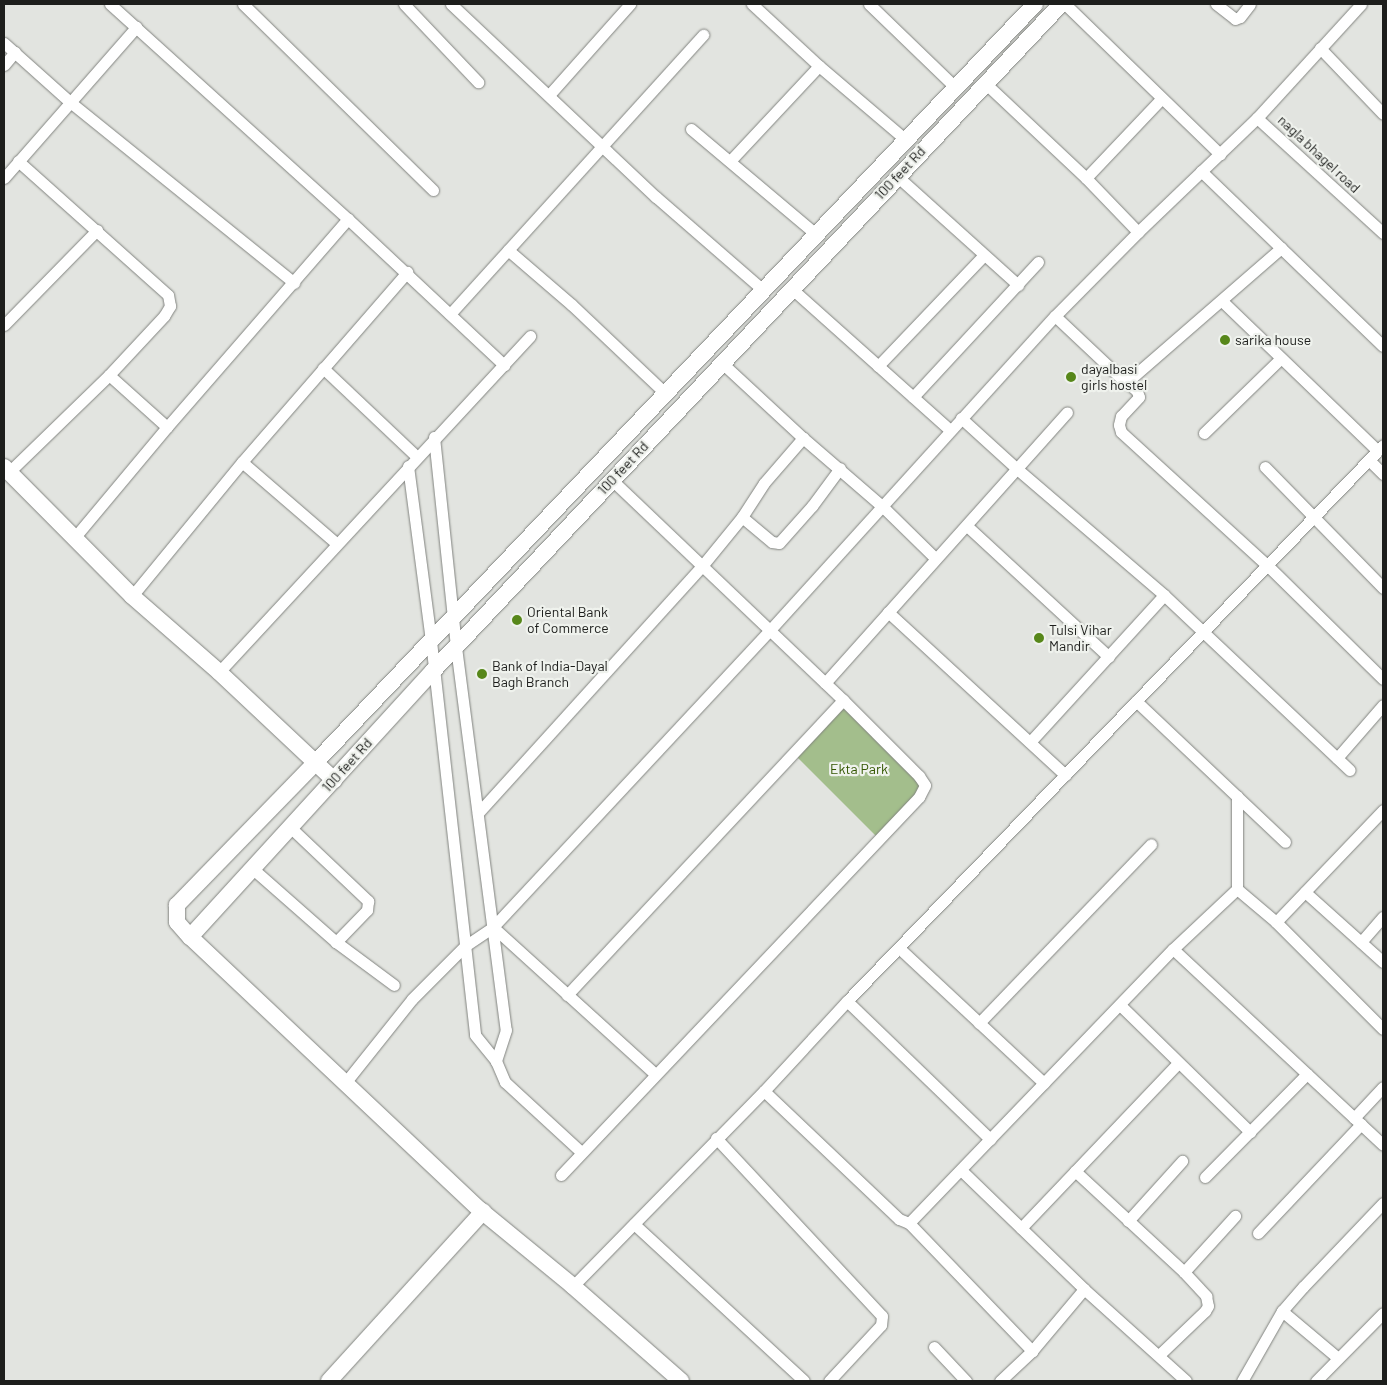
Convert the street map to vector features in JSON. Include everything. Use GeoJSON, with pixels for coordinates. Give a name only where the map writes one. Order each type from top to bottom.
{"type":"FeatureCollection","features":[{"type":"Feature","properties":{"kind":"main road"},"geometry":{"type":"LineString","coordinates":[[681,1381],[483,1212],[190,938],[177,922],[177,905],[315,763],[1035,4]]}},
{"type":"Feature","properties":{"kind":"main road","name":"100 feet Rd"},"geometry":{"type":"LineString","coordinates":[[190,938],[433,671],[791,288],[1061,4]]}},
{"type":"Feature","properties":{"kind":"main road"},"geometry":{"type":"LineString","coordinates":[[6,469],[76,537],[132,596],[219,672],[334,780]]}},
{"type":"Feature","properties":{"kind":"main road"},"geometry":{"type":"LineString","coordinates":[[330,1381],[483,1212]]}},
{"type":"Feature","properties":{"kind":"street"},"geometry":{"type":"LineString","coordinates":[[110,4],[348,218],[504,365]]}},
{"type":"Feature","properties":{"kind":"street"},"geometry":{"type":"LineString","coordinates":[[243,4],[433,190]]}},
{"type":"Feature","properties":{"kind":"street"},"geometry":{"type":"LineString","coordinates":[[404,4],[478,82]]}},
{"type":"Feature","properties":{"kind":"street"},"geometry":{"type":"LineString","coordinates":[[451,4],[656,197],[764,291]]}},
{"type":"Feature","properties":{"kind":"street"},"geometry":{"type":"LineString","coordinates":[[549,95],[630,4]]}},
{"type":"Feature","properties":{"kind":"street"},"geometry":{"type":"LineString","coordinates":[[752,4],[819,66],[906,140]]}},
{"type":"Feature","properties":{"kind":"street"},"geometry":{"type":"LineString","coordinates":[[1065,4],[1220,154]]}},
{"type":"Feature","properties":{"kind":"street"},"geometry":{"type":"LineString","coordinates":[[1216,4],[1235,20],[1240,17],[1250,4]]}},
{"type":"Feature","properties":{"kind":"street"},"geometry":{"type":"LineString","coordinates":[[345,1083],[412,999],[465,946],[493,928],[883,507],[950,430],[1055,316],[1138,232],[1257,118],[1361,4]]}},
{"type":"Feature","properties":{"kind":"street"},"geometry":{"type":"LineString","coordinates":[[877,6],[956,88]]}},
{"type":"Feature","properties":{"kind":"street"},"geometry":{"type":"LineString","coordinates":[[4,178],[136,28]]}},
{"type":"Feature","properties":{"kind":"street"},"geometry":{"type":"LineString","coordinates":[[450,314],[703,35]]}},
{"type":"Feature","properties":{"kind":"street"},"geometry":{"type":"LineString","coordinates":[[4,43],[70,102],[294,283]]}},
{"type":"Feature","properties":{"kind":"street"},"geometry":{"type":"LineString","coordinates":[[1320,48],[1383,114]]}},
{"type":"Feature","properties":{"kind":"street"},"geometry":{"type":"LineString","coordinates":[[4,65],[14,52]]}},
{"type":"Feature","properties":{"kind":"street"},"geometry":{"type":"LineString","coordinates":[[730,161],[819,66]]}},
{"type":"Feature","properties":{"kind":"street"},"geometry":{"type":"LineString","coordinates":[[985,84],[1086,178],[1138,232]]}},
{"type":"Feature","properties":{"kind":"street"},"geometry":{"type":"LineString","coordinates":[[1086,178],[1162,98]]}},
{"type":"Feature","properties":{"kind":"street","name":"nagla bhagel road"},"geometry":{"type":"LineString","coordinates":[[1257,118],[1383,233]]}},
{"type":"Feature","properties":{"kind":"street"},"geometry":{"type":"LineString","coordinates":[[691,129],[817,235]]}},
{"type":"Feature","properties":{"kind":"street"},"geometry":{"type":"LineString","coordinates":[[6,469],[109,375],[169,311],[170,300],[168,295],[97,230],[18,161]]}},
{"type":"Feature","properties":{"kind":"street"},"geometry":{"type":"LineString","coordinates":[[1202,171],[1383,346]]}},
{"type":"Feature","properties":{"kind":"street"},"geometry":{"type":"LineString","coordinates":[[898,176],[1018,285]]}},
{"type":"Feature","properties":{"kind":"street"},"geometry":{"type":"LineString","coordinates":[[76,537],[167,427],[294,283],[348,218]]}},
{"type":"Feature","properties":{"kind":"street"},"geometry":{"type":"LineString","coordinates":[[4,324],[97,230]]}},
{"type":"Feature","properties":{"kind":"street"},"geometry":{"type":"LineString","coordinates":[[1126,382],[1222,301],[1281,248]]}},
{"type":"Feature","properties":{"kind":"street"},"geometry":{"type":"LineString","coordinates":[[508,250],[572,305],[666,394]]}},
{"type":"Feature","properties":{"kind":"street"},"geometry":{"type":"LineString","coordinates":[[878,366],[984,254]]}},
{"type":"Feature","properties":{"kind":"street"},"geometry":{"type":"LineString","coordinates":[[913,397],[1038,262]]}},
{"type":"Feature","properties":{"kind":"street"},"geometry":{"type":"LineString","coordinates":[[132,596],[242,462],[406,272]]}},
{"type":"Feature","properties":{"kind":"street"},"geometry":{"type":"LineString","coordinates":[[791,288],[950,430]]}},
{"type":"Feature","properties":{"kind":"street"},"geometry":{"type":"LineString","coordinates":[[572,1286],[764,1091],[847,1001],[1381,448],[1222,301]]}},
{"type":"Feature","properties":{"kind":"street"},"geometry":{"type":"LineString","coordinates":[[1055,316],[1137,391],[1139,397],[1121,416],[1119,425],[1122,432],[1268,566],[1383,679]]}},
{"type":"Feature","properties":{"kind":"street"},"geometry":{"type":"LineString","coordinates":[[219,672],[416,456],[530,336]]}},
{"type":"Feature","properties":{"kind":"street"},"geometry":{"type":"LineString","coordinates":[[1204,432],[1282,358]]}},
{"type":"Feature","properties":{"kind":"street"},"geometry":{"type":"LineString","coordinates":[[722,363],[803,438],[883,507],[935,558]]}},
{"type":"Feature","properties":{"kind":"street"},"geometry":{"type":"LineString","coordinates":[[323,368],[416,456]]}},
{"type":"Feature","properties":{"kind":"street"},"geometry":{"type":"LineString","coordinates":[[109,375],[167,427]]}},
{"type":"Feature","properties":{"kind":"street"},"geometry":{"type":"LineString","coordinates":[[825,683],[1067,412]]}},
{"type":"Feature","properties":{"kind":"street"},"geometry":{"type":"LineString","coordinates":[[962,418],[1016,468],[1164,595],[1350,770]]}},
{"type":"Feature","properties":{"kind":"street"},"geometry":{"type":"LineString","coordinates":[[434,437],[456,647],[506,1030],[496,1061]]}},
{"type":"Feature","properties":{"kind":"street"},"geometry":{"type":"LineString","coordinates":[[478,813],[702,566],[742,517],[764,483],[803,438]]}},
{"type":"Feature","properties":{"kind":"street"},"geometry":{"type":"LineString","coordinates":[[1369,460],[1383,474]]}},
{"type":"Feature","properties":{"kind":"street"},"geometry":{"type":"LineString","coordinates":[[242,462],[336,544]]}},
{"type":"Feature","properties":{"kind":"street"},"geometry":{"type":"LineString","coordinates":[[408,466],[431,641],[475,1035],[496,1061],[505,1082],[581,1152]]}},
{"type":"Feature","properties":{"kind":"street"},"geometry":{"type":"LineString","coordinates":[[1265,467],[1383,588]]}},
{"type":"Feature","properties":{"kind":"street"},"geometry":{"type":"LineString","coordinates":[[742,517],[772,542],[779,543],[812,506],[840,468]]}},
{"type":"Feature","properties":{"kind":"street"},"geometry":{"type":"LineString","coordinates":[[561,1175],[923,791],[925,785],[919,776],[843,700],[612,480]]}},
{"type":"Feature","properties":{"kind":"street"},"geometry":{"type":"LineString","coordinates":[[967,526],[1109,658]]}},
{"type":"Feature","properties":{"kind":"street"},"geometry":{"type":"LineString","coordinates":[[1030,742],[1109,658],[1164,595]]}},
{"type":"Feature","properties":{"kind":"street"},"geometry":{"type":"LineString","coordinates":[[888,612],[1065,775]]}},
{"type":"Feature","properties":{"kind":"street"},"geometry":{"type":"LineString","coordinates":[[567,995],[843,700]]}},
{"type":"Feature","properties":{"kind":"street"},"geometry":{"type":"LineString","coordinates":[[1136,701],[1286,842]]}},
{"type":"Feature","properties":{"kind":"street"},"geometry":{"type":"LineString","coordinates":[[1337,758],[1383,705]]}},
{"type":"Feature","properties":{"kind":"street"},"geometry":{"type":"LineString","coordinates":[[909,1223],[962,1171],[990,1139],[1173,949],[1237,889],[1237,796]]}},
{"type":"Feature","properties":{"kind":"street"},"geometry":{"type":"LineString","coordinates":[[1276,922],[1383,810]]}},
{"type":"Feature","properties":{"kind":"street"},"geometry":{"type":"LineString","coordinates":[[290,827],[368,902],[367,910],[336,942]]}},
{"type":"Feature","properties":{"kind":"street"},"geometry":{"type":"LineString","coordinates":[[979,1023],[1151,844]]}},
{"type":"Feature","properties":{"kind":"street"},"geometry":{"type":"LineString","coordinates":[[253,869],[336,942],[394,985]]}},
{"type":"Feature","properties":{"kind":"street"},"geometry":{"type":"LineString","coordinates":[[1237,889],[1276,922],[1383,1029]]}},
{"type":"Feature","properties":{"kind":"street"},"geometry":{"type":"LineString","coordinates":[[1305,892],[1383,962]]}},
{"type":"Feature","properties":{"kind":"street"},"geometry":{"type":"LineString","coordinates":[[1361,942],[1383,917]]}},
{"type":"Feature","properties":{"kind":"street"},"geometry":{"type":"LineString","coordinates":[[493,928],[655,1074]]}},
{"type":"Feature","properties":{"kind":"street"},"geometry":{"type":"LineString","coordinates":[[899,948],[1044,1083]]}},
{"type":"Feature","properties":{"kind":"street"},"geometry":{"type":"LineString","coordinates":[[1173,949],[1383,1145]]}},
{"type":"Feature","properties":{"kind":"street"},"geometry":{"type":"LineString","coordinates":[[847,1001],[990,1139]]}},
{"type":"Feature","properties":{"kind":"street"},"geometry":{"type":"LineString","coordinates":[[1120,1004],[1250,1132]]}},
{"type":"Feature","properties":{"kind":"street"},"geometry":{"type":"LineString","coordinates":[[1021,1228],[1178,1063]]}},
{"type":"Feature","properties":{"kind":"street"},"geometry":{"type":"LineString","coordinates":[[1205,1177],[1307,1074]]}},
{"type":"Feature","properties":{"kind":"street"},"geometry":{"type":"LineString","coordinates":[[1258,1233],[1357,1121],[1383,1087]]}},
{"type":"Feature","properties":{"kind":"street"},"geometry":{"type":"LineString","coordinates":[[764,1091],[899,1219],[909,1223],[1032,1351]]}},
{"type":"Feature","properties":{"kind":"street"},"geometry":{"type":"LineString","coordinates":[[716,1138],[882,1316],[881,1325],[829,1381]]}},
{"type":"Feature","properties":{"kind":"street"},"geometry":{"type":"LineString","coordinates":[[1128,1220],[1182,1161]]}},
{"type":"Feature","properties":{"kind":"street"},"geometry":{"type":"LineString","coordinates":[[962,1171],[1084,1289],[1186,1381]]}},
{"type":"Feature","properties":{"kind":"street"},"geometry":{"type":"LineString","coordinates":[[1074,1171],[1184,1272],[1206,1296],[1208,1306],[1159,1355]]}},
{"type":"Feature","properties":{"kind":"street"},"geometry":{"type":"LineString","coordinates":[[1242,1381],[1282,1311],[1383,1204]]}},
{"type":"Feature","properties":{"kind":"street"},"geometry":{"type":"LineString","coordinates":[[1184,1272],[1236,1216]]}},
{"type":"Feature","properties":{"kind":"street"},"geometry":{"type":"LineString","coordinates":[[634,1224],[804,1381]]}},
{"type":"Feature","properties":{"kind":"street"},"geometry":{"type":"LineString","coordinates":[[1000,1381],[1032,1351],[1084,1289]]}},
{"type":"Feature","properties":{"kind":"street"},"geometry":{"type":"LineString","coordinates":[[1282,1311],[1338,1358]]}},
{"type":"Feature","properties":{"kind":"street"},"geometry":{"type":"LineString","coordinates":[[1316,1381],[1383,1313]]}},
{"type":"Feature","properties":{"kind":"street"},"geometry":{"type":"LineString","coordinates":[[934,1347],[966,1381]]}},
{"type":"Feature","properties":{"kind":"green space","name":"Ekta Park"},"geometry":{"type":"Polygon","coordinates":[[[843,700],[925,785],[879,839],[793,753],[843,700]]]}},
{"type":"Feature","properties":{"kind":"place","name":"sarika house"},"geometry":{"type":"Point","coordinates":[1225,340]}},
{"type":"Feature","properties":{"kind":"place","name":"dayalbasi girls hostel"},"geometry":{"type":"Point","coordinates":[1071,377]}},
{"type":"Feature","properties":{"kind":"place","name":"Oriental Bank of Commerce"},"geometry":{"type":"Point","coordinates":[517,620]}},
{"type":"Feature","properties":{"kind":"place","name":"Tulsi Vihar Mandir"},"geometry":{"type":"Point","coordinates":[1039,638]}},
{"type":"Feature","properties":{"kind":"place","name":"Bank of India-Dayal Bagh Branch"},"geometry":{"type":"Point","coordinates":[482,674]}}]}
